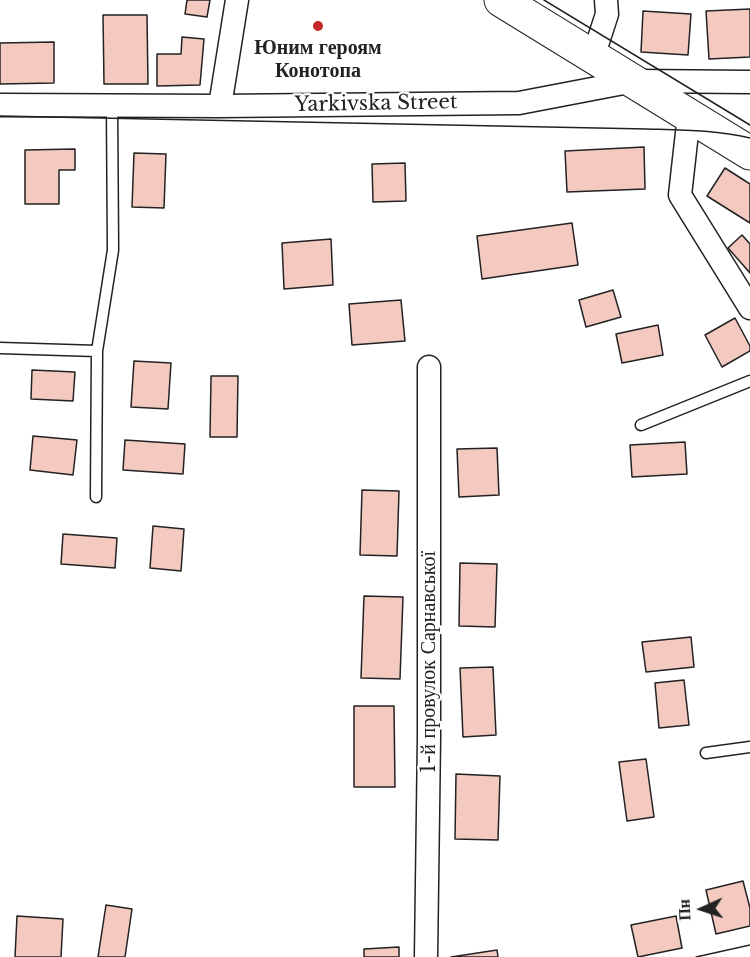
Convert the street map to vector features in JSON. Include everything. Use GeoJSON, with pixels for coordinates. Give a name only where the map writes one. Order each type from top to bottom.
{"type":"FeatureCollection","features":[{"type":"Feature","properties":{"kind":"main road"},"geometry":{"type":"LineString","coordinates":[[501,0],[750,153]]}},
{"type":"Feature","properties":{"kind":"street"},"geometry":{"type":"LineString","coordinates":[[220,106],[237,0]]}},
{"type":"Feature","properties":{"kind":"street"},"geometry":{"type":"LineString","coordinates":[[593,57],[607,14],[606,0]]}},
{"type":"Feature","properties":{"kind":"street","name":"Yarkivska Street"},"geometry":{"type":"LineString","coordinates":[[0,105],[220,106],[519,103],[634,81],[750,82]]}},
{"type":"Feature","properties":{"kind":"street"},"geometry":{"type":"LineString","coordinates":[[689,116],[680,195],[750,308]]}},
{"type":"Feature","properties":{"kind":"street","name":"1-й провулок Сарнавської"},"geometry":{"type":"LineString","coordinates":[[426,957],[429,737],[429,367]]}},
{"type":"Feature","properties":{"kind":"lane"},"geometry":{"type":"LineString","coordinates":[[96,497],[97,351],[113,250],[112,106]]}},
{"type":"Feature","properties":{"kind":"lane"},"geometry":{"type":"LineString","coordinates":[[0,348],[97,351]]}},
{"type":"Feature","properties":{"kind":"lane"},"geometry":{"type":"LineString","coordinates":[[641,425],[750,381]]}},
{"type":"Feature","properties":{"kind":"lane"},"geometry":{"type":"LineString","coordinates":[[706,753],[750,747]]}},
{"type":"Feature","properties":{"kind":"building"},"geometry":{"type":"Polygon","coordinates":[[[187,0],[210,0],[207,17],[185,14],[187,0]]]}},
{"type":"Feature","properties":{"kind":"building"},"geometry":{"type":"Polygon","coordinates":[[[750,9],[750,57],[709,59],[706,11],[750,9]]]}},
{"type":"Feature","properties":{"kind":"building"},"geometry":{"type":"Polygon","coordinates":[[[643,11],[691,14],[688,55],[641,52],[643,11]]]}},
{"type":"Feature","properties":{"kind":"building"},"geometry":{"type":"Polygon","coordinates":[[[103,15],[147,15],[148,84],[104,84],[103,15]]]}},
{"type":"Feature","properties":{"kind":"building"},"geometry":{"type":"Polygon","coordinates":[[[182,37],[204,39],[200,85],[157,86],[157,54],[181,54],[182,37]]]}},
{"type":"Feature","properties":{"kind":"building"},"geometry":{"type":"Polygon","coordinates":[[[54,42],[54,83],[0,84],[0,43],[54,42]]]}},
{"type":"Feature","properties":{"kind":"building"},"geometry":{"type":"Polygon","coordinates":[[[644,147],[645,189],[567,192],[565,151],[644,147]]]}},
{"type":"Feature","properties":{"kind":"building"},"geometry":{"type":"Polygon","coordinates":[[[75,149],[75,170],[59,170],[59,204],[25,204],[25,150],[75,149]]]}},
{"type":"Feature","properties":{"kind":"building"},"geometry":{"type":"Polygon","coordinates":[[[134,153],[166,154],[164,208],[132,207],[134,153]]]}},
{"type":"Feature","properties":{"kind":"building"},"geometry":{"type":"Polygon","coordinates":[[[405,163],[406,201],[373,202],[372,164],[405,163]]]}},
{"type":"Feature","properties":{"kind":"building"},"geometry":{"type":"Polygon","coordinates":[[[725,168],[750,184],[750,223],[707,196],[725,168]]]}},
{"type":"Feature","properties":{"kind":"building"},"geometry":{"type":"Polygon","coordinates":[[[572,223],[578,265],[482,279],[477,236],[572,223]]]}},
{"type":"Feature","properties":{"kind":"building"},"geometry":{"type":"Polygon","coordinates":[[[742,235],[750,244],[750,273],[728,248],[742,235]]]}},
{"type":"Feature","properties":{"kind":"building"},"geometry":{"type":"Polygon","coordinates":[[[331,239],[333,285],[284,289],[282,243],[331,239]]]}},
{"type":"Feature","properties":{"kind":"building"},"geometry":{"type":"Polygon","coordinates":[[[613,290],[621,317],[586,327],[579,300],[613,290]]]}},
{"type":"Feature","properties":{"kind":"building"},"geometry":{"type":"Polygon","coordinates":[[[401,300],[405,341],[352,345],[349,304],[401,300]]]}},
{"type":"Feature","properties":{"kind":"building"},"geometry":{"type":"Polygon","coordinates":[[[735,318],[750,346],[750,351],[722,367],[705,335],[735,318]]]}},
{"type":"Feature","properties":{"kind":"building"},"geometry":{"type":"Polygon","coordinates":[[[658,325],[663,355],[622,363],[616,334],[658,325]]]}},
{"type":"Feature","properties":{"kind":"building"},"geometry":{"type":"Polygon","coordinates":[[[134,361],[171,363],[168,409],[131,407],[134,361]]]}},
{"type":"Feature","properties":{"kind":"building"},"geometry":{"type":"Polygon","coordinates":[[[32,370],[75,372],[73,401],[31,399],[32,370]]]}},
{"type":"Feature","properties":{"kind":"building"},"geometry":{"type":"Polygon","coordinates":[[[211,376],[238,376],[237,437],[210,437],[211,376]]]}},
{"type":"Feature","properties":{"kind":"building"},"geometry":{"type":"Polygon","coordinates":[[[33,436],[77,440],[73,475],[30,470],[33,436]]]}},
{"type":"Feature","properties":{"kind":"building"},"geometry":{"type":"Polygon","coordinates":[[[125,440],[185,444],[183,474],[123,470],[125,440]]]}},
{"type":"Feature","properties":{"kind":"building"},"geometry":{"type":"Polygon","coordinates":[[[685,442],[687,474],[632,477],[630,445],[685,442]]]}},
{"type":"Feature","properties":{"kind":"building"},"geometry":{"type":"Polygon","coordinates":[[[497,448],[499,495],[459,497],[457,449],[497,448]]]}},
{"type":"Feature","properties":{"kind":"building"},"geometry":{"type":"Polygon","coordinates":[[[362,490],[399,491],[397,556],[360,555],[362,490]]]}},
{"type":"Feature","properties":{"kind":"building"},"geometry":{"type":"Polygon","coordinates":[[[153,526],[184,529],[181,571],[150,568],[153,526]]]}},
{"type":"Feature","properties":{"kind":"building"},"geometry":{"type":"Polygon","coordinates":[[[63,534],[117,538],[115,568],[61,564],[63,534]]]}},
{"type":"Feature","properties":{"kind":"building"},"geometry":{"type":"Polygon","coordinates":[[[460,563],[497,564],[495,627],[459,626],[460,563]]]}},
{"type":"Feature","properties":{"kind":"building"},"geometry":{"type":"Polygon","coordinates":[[[364,596],[403,597],[400,679],[361,678],[364,596]]]}},
{"type":"Feature","properties":{"kind":"building"},"geometry":{"type":"Polygon","coordinates":[[[691,637],[694,667],[646,672],[642,642],[691,637]]]}},
{"type":"Feature","properties":{"kind":"building"},"geometry":{"type":"Polygon","coordinates":[[[493,667],[496,735],[463,737],[460,668],[493,667]]]}},
{"type":"Feature","properties":{"kind":"building"},"geometry":{"type":"Polygon","coordinates":[[[684,680],[689,725],[659,728],[655,683],[684,680]]]}},
{"type":"Feature","properties":{"kind":"building"},"geometry":{"type":"Polygon","coordinates":[[[354,706],[394,706],[395,787],[354,787],[354,706]]]}},
{"type":"Feature","properties":{"kind":"building"},"geometry":{"type":"Polygon","coordinates":[[[646,759],[654,817],[627,821],[619,762],[646,759]]]}},
{"type":"Feature","properties":{"kind":"building"},"geometry":{"type":"Polygon","coordinates":[[[456,774],[500,776],[498,840],[455,839],[456,774]]]}},
{"type":"Feature","properties":{"kind":"building"},"geometry":{"type":"Polygon","coordinates":[[[743,881],[750,908],[750,926],[716,934],[706,890],[743,881]]]}},
{"type":"Feature","properties":{"kind":"building"},"geometry":{"type":"Polygon","coordinates":[[[106,905],[132,909],[125,957],[98,957],[106,905]]]}},
{"type":"Feature","properties":{"kind":"building"},"geometry":{"type":"Polygon","coordinates":[[[17,916],[63,919],[61,957],[15,957],[17,916]]]}},
{"type":"Feature","properties":{"kind":"building"},"geometry":{"type":"Polygon","coordinates":[[[676,916],[682,948],[638,957],[631,925],[676,916]]]}},
{"type":"Feature","properties":{"kind":"building"},"geometry":{"type":"Polygon","coordinates":[[[399,947],[399,957],[364,957],[364,949],[399,947]]]}},
{"type":"Feature","properties":{"kind":"building"},"geometry":{"type":"Polygon","coordinates":[[[497,950],[498,957],[451,957],[497,950]]]}},
{"type":"Feature","properties":{"kind":"tram line"},"geometry":{"type":"LineString","coordinates":[[544,0],[750,125]]}},
{"type":"Feature","properties":{"kind":"tram line"},"geometry":{"type":"LineString","coordinates":[[0,116],[673,130],[712,132],[750,138]]}},
{"type":"Feature","properties":{"kind":"tram line"},"geometry":{"type":"LineString","coordinates":[[696,957],[750,945]]}},
{"type":"Feature","properties":{"kind":"place","name":"Юним героям Конотопа"},"geometry":{"type":"Point","coordinates":[318,26]}}]}
